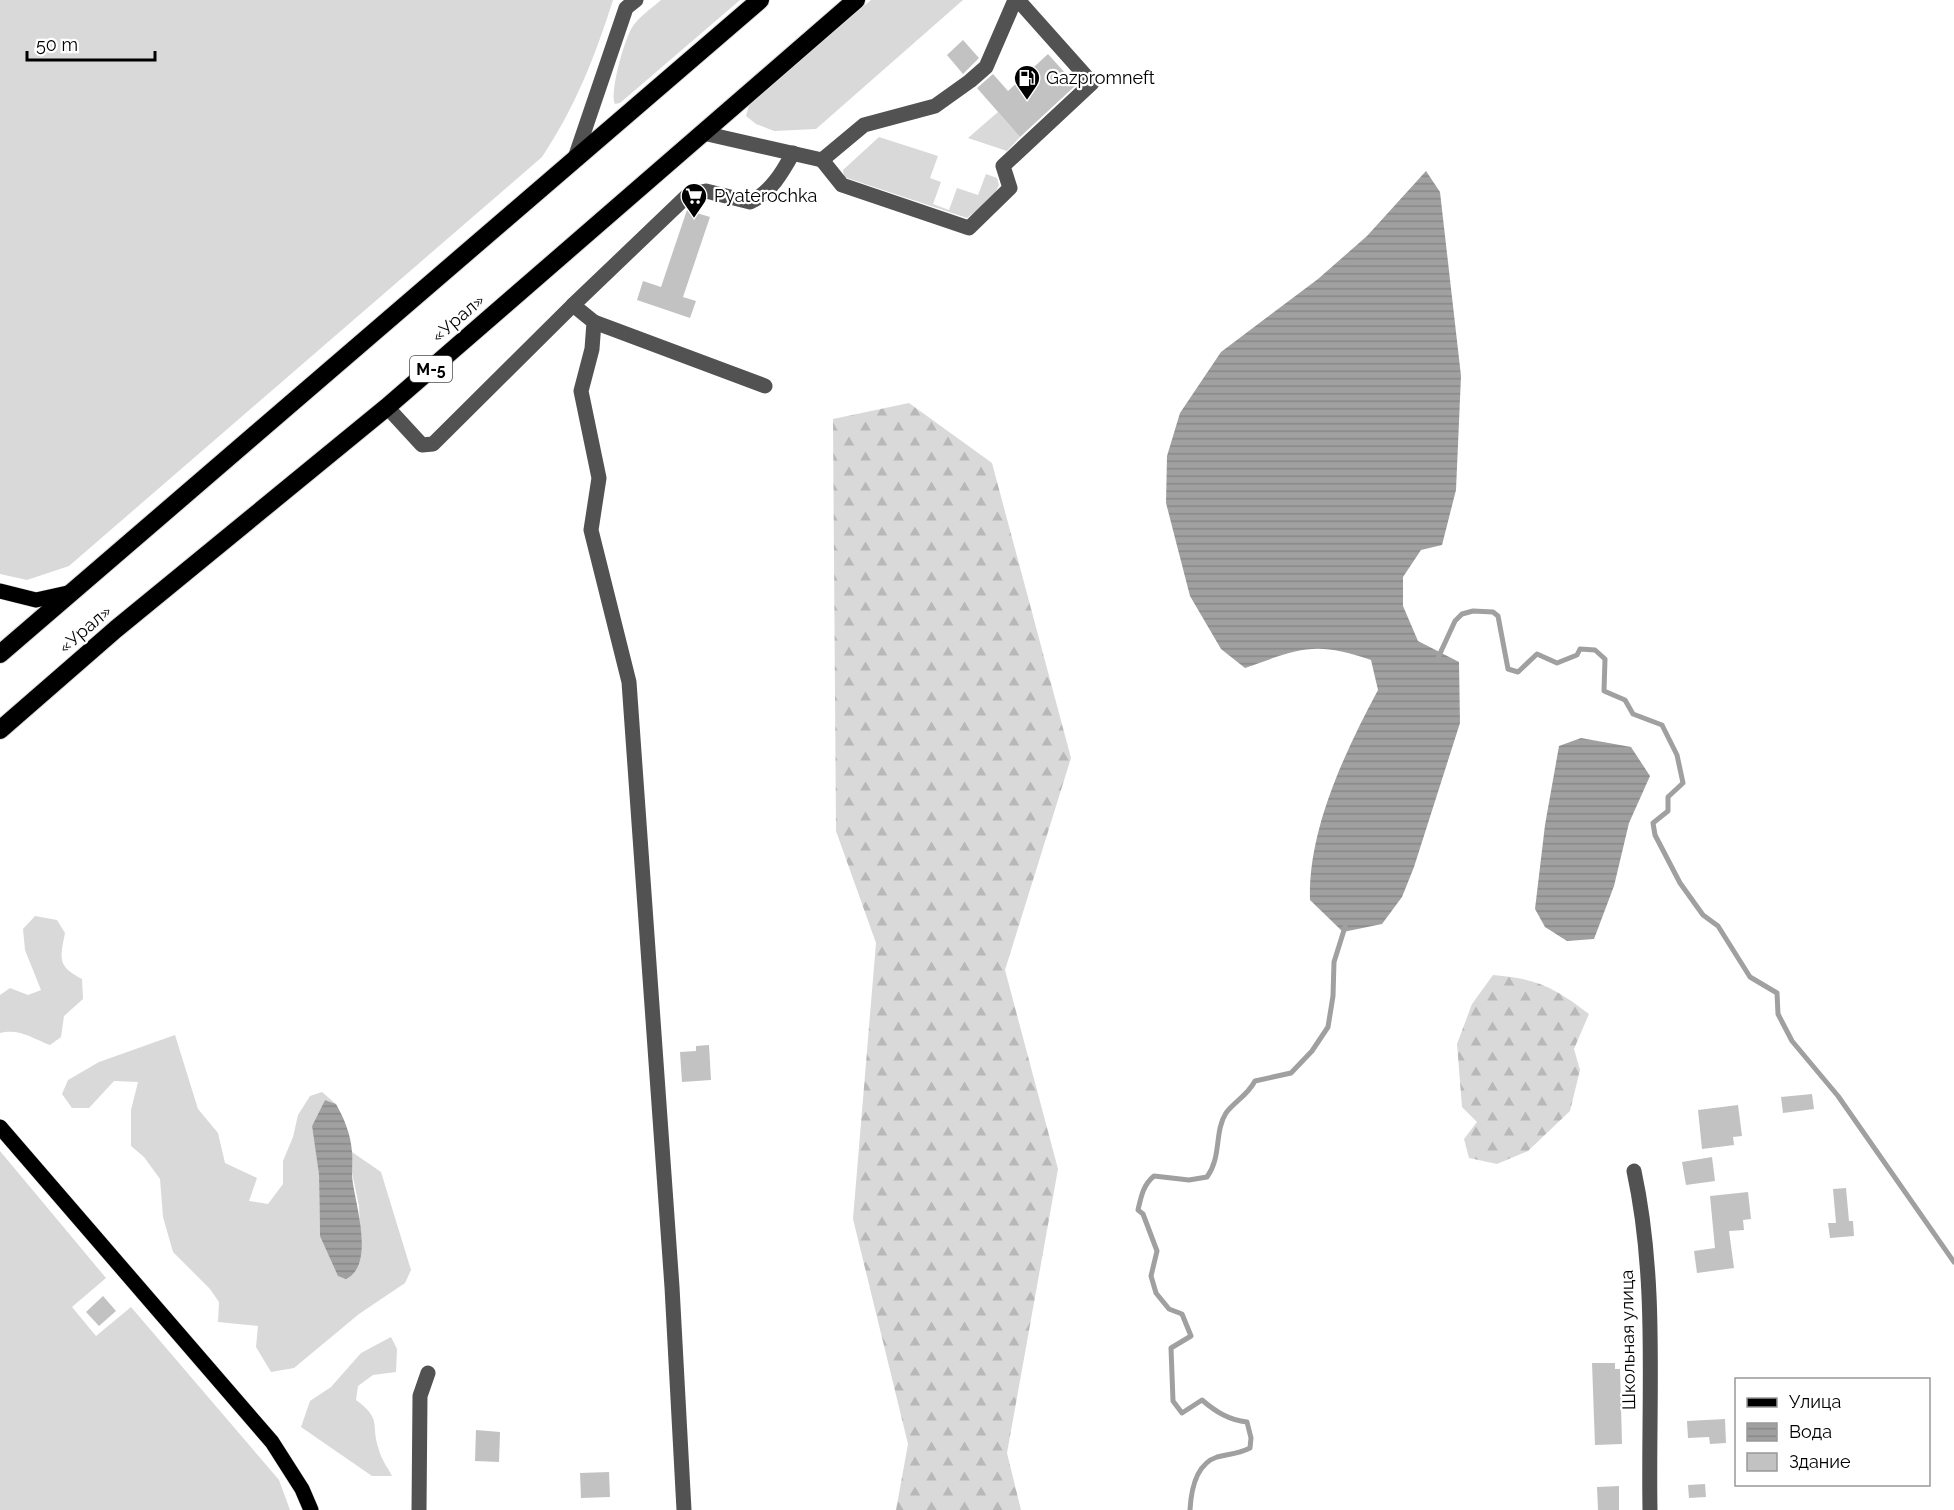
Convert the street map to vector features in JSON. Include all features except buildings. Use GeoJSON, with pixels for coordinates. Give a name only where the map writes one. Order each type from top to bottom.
{"type":"FeatureCollection","features":[{"type":"Feature","properties":{"kind":"highway","name":"«Урал»"},"geometry":{"type":"LineString","coordinates":[[0,654],[760,0]]}},
{"type":"Feature","properties":{"kind":"highway","name":"«Урал»"},"geometry":{"type":"LineString","coordinates":[[0,730],[116,629],[387,407],[856,0]]}},
{"type":"Feature","properties":{"kind":"main road"},"geometry":{"type":"LineString","coordinates":[[0,591],[36,600],[72,592]]}},
{"type":"Feature","properties":{"kind":"main road"},"geometry":{"type":"LineString","coordinates":[[0,1127],[272,1442],[302,1489],[311,1510]]}},
{"type":"Feature","properties":{"kind":"street"},"geometry":{"type":"LineString","coordinates":[[575,158],[626,8],[636,0]]}},
{"type":"Feature","properties":{"kind":"street"},"geometry":{"type":"LineString","coordinates":[[703,133],[822,160],[842,184],[969,228],[1010,188],[1003,166],[1092,83],[1017,0],[986,66],[970,81],[935,106],[864,125],[822,160]]}},
{"type":"Feature","properties":{"kind":"street"},"geometry":{"type":"LineString","coordinates":[[387,407],[422,445],[433,444],[688,195],[706,191],[750,202],[762,196],[783,172],[793,153]]}},
{"type":"Feature","properties":{"kind":"street"},"geometry":{"type":"LineString","coordinates":[[573,305],[594,322],[765,386]]}},
{"type":"Feature","properties":{"kind":"street"},"geometry":{"type":"LineString","coordinates":[[594,322],[592,350],[581,391],[599,478],[591,530],[629,682],[672,1287],[684,1510]]}},
{"type":"Feature","properties":{"kind":"street","name":"Школьная улица"},"geometry":{"type":"LineString","coordinates":[[1634,1171],[1643,1213],[1650,1294],[1650,1510]]}},
{"type":"Feature","properties":{"kind":"street"},"geometry":{"type":"LineString","coordinates":[[419,1510],[420,1396],[428,1373]]}},
{"type":"Feature","properties":{"kind":"green space"},"geometry":{"type":"Polygon","coordinates":[[[0,0],[613,0],[583,81],[542,157],[69,566],[27,580],[0,574],[0,0]]]}},
{"type":"Feature","properties":{"kind":"green space"},"geometry":{"type":"Polygon","coordinates":[[[661,0],[740,0],[620,103],[615,104],[616,77],[630,32],[639,19],[661,0]]]}},
{"type":"Feature","properties":{"kind":"green space"},"geometry":{"type":"Polygon","coordinates":[[[871,0],[963,0],[816,129],[774,131],[756,124],[746,116],[749,105],[871,0]]]}},
{"type":"Feature","properties":{"kind":"green space"},"geometry":{"type":"Polygon","coordinates":[[[998,112],[1020,137],[1007,151],[968,138],[998,112]]]}},
{"type":"Feature","properties":{"kind":"green space"},"geometry":{"type":"Polygon","coordinates":[[[879,137],[938,156],[930,178],[941,182],[933,204],[949,210],[957,188],[978,195],[986,174],[997,178],[999,185],[990,199],[967,218],[844,177],[843,170],[879,137]]]}},
{"type":"Feature","properties":{"kind":"green space"},"geometry":{"type":"Polygon","coordinates":[[[909,403],[992,463],[1071,758],[1005,970],[1058,1169],[1007,1453],[1021,1510],[896,1510],[908,1444],[853,1219],[876,943],[836,831],[833,419],[909,403]]]}},
{"type":"Feature","properties":{"kind":"green space"},"geometry":{"type":"Polygon","coordinates":[[[35,916],[57,920],[65,933],[62,949],[64,966],[82,979],[83,999],[64,1016],[61,1037],[50,1045],[19,1033],[0,1033],[0,995],[10,988],[28,995],[41,990],[25,950],[23,929],[35,916]]]}},
{"type":"Feature","properties":{"kind":"green space"},"geometry":{"type":"Polygon","coordinates":[[[1493,975],[1522,979],[1545,986],[1566,997],[1589,1014],[1574,1049],[1580,1070],[1570,1111],[1528,1151],[1497,1164],[1469,1158],[1464,1139],[1477,1122],[1462,1107],[1457,1044],[1472,1004],[1493,975]]]}},
{"type":"Feature","properties":{"kind":"green space"},"geometry":{"type":"Polygon","coordinates":[[[175,1035],[198,1109],[218,1133],[225,1163],[257,1178],[249,1201],[268,1204],[283,1184],[283,1161],[293,1137],[298,1115],[310,1096],[322,1092],[336,1104],[325,1100],[312,1126],[319,1175],[320,1236],[361,1251],[359,1206],[351,1168],[352,1152],[381,1172],[411,1270],[405,1283],[359,1314],[294,1368],[271,1372],[256,1347],[258,1326],[218,1322],[219,1302],[210,1289],[173,1252],[163,1217],[160,1179],[144,1157],[131,1146],[131,1110],[138,1082],[114,1081],[89,1108],[72,1108],[62,1094],[68,1080],[99,1062],[175,1035]]]}},
{"type":"Feature","properties":{"kind":"green space"},"geometry":{"type":"Polygon","coordinates":[[[0,1151],[106,1278],[72,1307],[96,1336],[131,1307],[279,1480],[290,1510],[0,1510],[0,1151]]]}},
{"type":"Feature","properties":{"kind":"green space"},"geometry":{"type":"Polygon","coordinates":[[[391,1337],[397,1349],[396,1372],[373,1375],[358,1386],[356,1400],[373,1418],[380,1453],[392,1476],[372,1476],[301,1427],[310,1401],[331,1387],[361,1353],[391,1337]]]}},
{"type":"Feature","properties":{"kind":"water"},"geometry":{"type":"Polygon","coordinates":[[[1426,171],[1440,192],[1461,376],[1456,490],[1442,545],[1421,550],[1403,577],[1403,606],[1418,641],[1459,662],[1460,723],[1414,867],[1402,897],[1382,924],[1343,932],[1310,900],[1311,873],[1315,846],[1331,792],[1341,765],[1378,690],[1371,660],[1335,650],[1307,649],[1245,668],[1221,649],[1190,596],[1166,503],[1167,456],[1180,413],[1221,352],[1318,279],[1367,236],[1426,171]]]}},
{"type":"Feature","properties":{"kind":"water"},"geometry":{"type":"Polygon","coordinates":[[[1581,738],[1631,747],[1650,776],[1629,823],[1614,886],[1594,939],[1567,941],[1545,927],[1535,909],[1545,825],[1559,746],[1581,738]]]}},
{"type":"Feature","properties":{"kind":"water"},"geometry":{"type":"Polygon","coordinates":[[[325,1100],[336,1104],[347,1127],[352,1156],[352,1180],[362,1236],[359,1262],[355,1272],[346,1279],[338,1276],[320,1236],[319,1175],[312,1126],[325,1100]]]}},
{"type":"Feature","properties":{"kind":"waterway"},"geometry":{"type":"LineString","coordinates":[[1437,660],[1455,621],[1462,614],[1473,611],[1493,612],[1498,616],[1508,669],[1518,672],[1537,654],[1557,663],[1577,655],[1580,649],[1595,650],[1605,659],[1604,691],[1625,700],[1633,714],[1662,725],[1677,755],[1683,783],[1668,797],[1668,811],[1653,823],[1655,835],[1680,883],[1703,915],[1718,926],[1750,977],[1777,993],[1778,1014],[1792,1041],[1838,1096],[1954,1262]]}},
{"type":"Feature","properties":{"kind":"waterway"},"geometry":{"type":"LineString","coordinates":[[1190,1510],[1193,1487],[1204,1466],[1217,1457],[1250,1448],[1251,1438],[1247,1422],[1223,1415],[1202,1400],[1182,1413],[1173,1401],[1171,1348],[1191,1336],[1182,1314],[1169,1309],[1156,1293],[1151,1276],[1157,1251],[1143,1214],[1138,1210],[1140,1200],[1145,1187],[1154,1176],[1189,1180],[1207,1177],[1215,1161],[1220,1128],[1226,1113],[1255,1081],[1291,1073],[1312,1051],[1328,1027],[1333,996],[1334,962],[1345,927]]}},
{"type":"Feature","properties":{"kind":"place","name":"Gazpromneft"},"geometry":{"type":"Point","coordinates":[1027,101]}},
{"type":"Feature","properties":{"kind":"place","name":"Pyaterochka"},"geometry":{"type":"Point","coordinates":[694,219]}}]}
